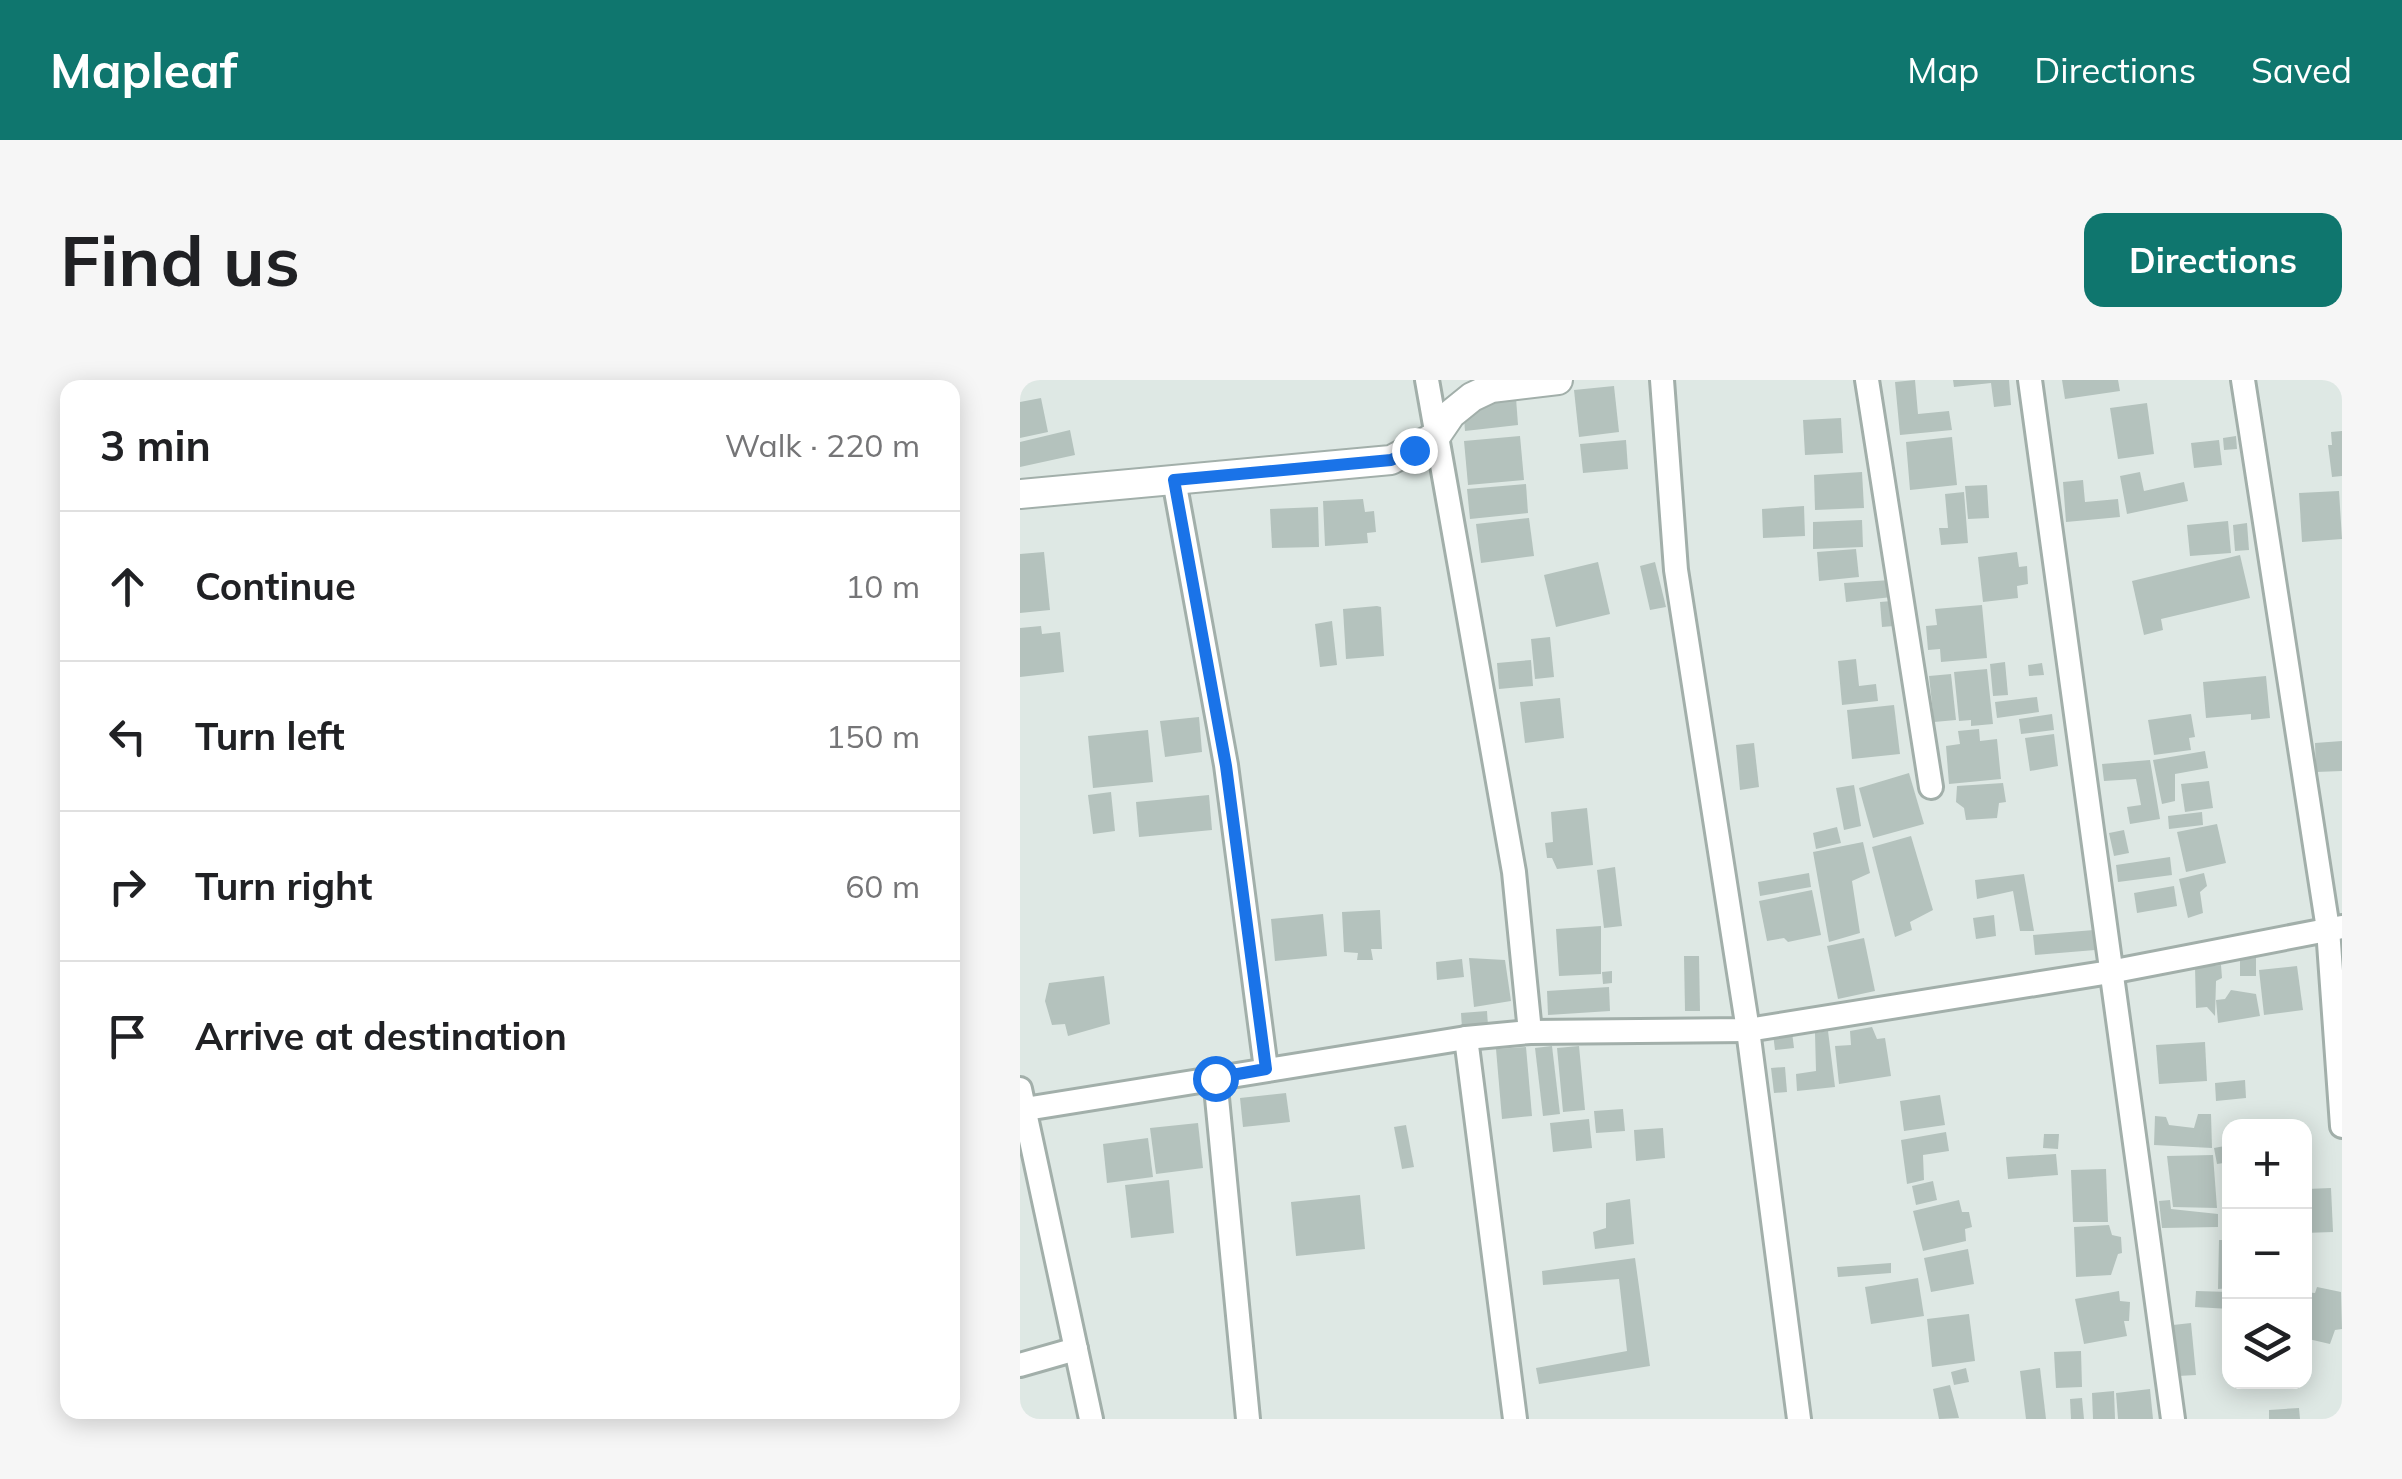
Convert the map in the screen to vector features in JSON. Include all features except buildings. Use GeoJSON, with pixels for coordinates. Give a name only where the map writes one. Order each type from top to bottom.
{"type":"FeatureCollection","features":[{"type":"Feature","properties":{"kind":"street"},"geometry":{"type":"LineString","coordinates":[[1427,380],[1514,872],[1530,1032]]}},
{"type":"Feature","properties":{"kind":"street"},"geometry":{"type":"LineString","coordinates":[[1020,494],[1391,460],[1436,436],[1451,414],[1472,396],[1492,388],[1558,380]]}},
{"type":"Feature","properties":{"kind":"street"},"geometry":{"type":"LineString","coordinates":[[1662,380],[1676,570],[1748,1030],[1799,1419]]}},
{"type":"Feature","properties":{"kind":"street"},"geometry":{"type":"LineString","coordinates":[[1867,380],[1932,787]]}},
{"type":"Feature","properties":{"kind":"street"},"geometry":{"type":"LineString","coordinates":[[2030,380],[2172,1419]]}},
{"type":"Feature","properties":{"kind":"street"},"geometry":{"type":"LineString","coordinates":[[2243,380],[2335,928],[2342,1126]]}},
{"type":"Feature","properties":{"kind":"street"},"geometry":{"type":"LineString","coordinates":[[1174,480],[1226,766],[1266,1069]]}},
{"type":"Feature","properties":{"kind":"street"},"geometry":{"type":"LineString","coordinates":[[1091,1419],[1021,1103],[1215,1078],[1466,1038],[1530,1032],[1748,1030],[2110,972],[2335,928]]}},
{"type":"Feature","properties":{"kind":"street"},"geometry":{"type":"LineString","coordinates":[[1466,1038],[1515,1419]]}},
{"type":"Feature","properties":{"kind":"street"},"geometry":{"type":"LineString","coordinates":[[1215,1078],[1248,1419]]}},
{"type":"Feature","properties":{"kind":"street"},"geometry":{"type":"LineString","coordinates":[[1020,1365],[1076,1349]]}},
{"type":"Feature","properties":{"kind":"route"},"geometry":{"type":"LineString","coordinates":[[1215,1078],[1266,1069],[1226,766],[1174,480],[1391,460],[1414,450]]}}]}
